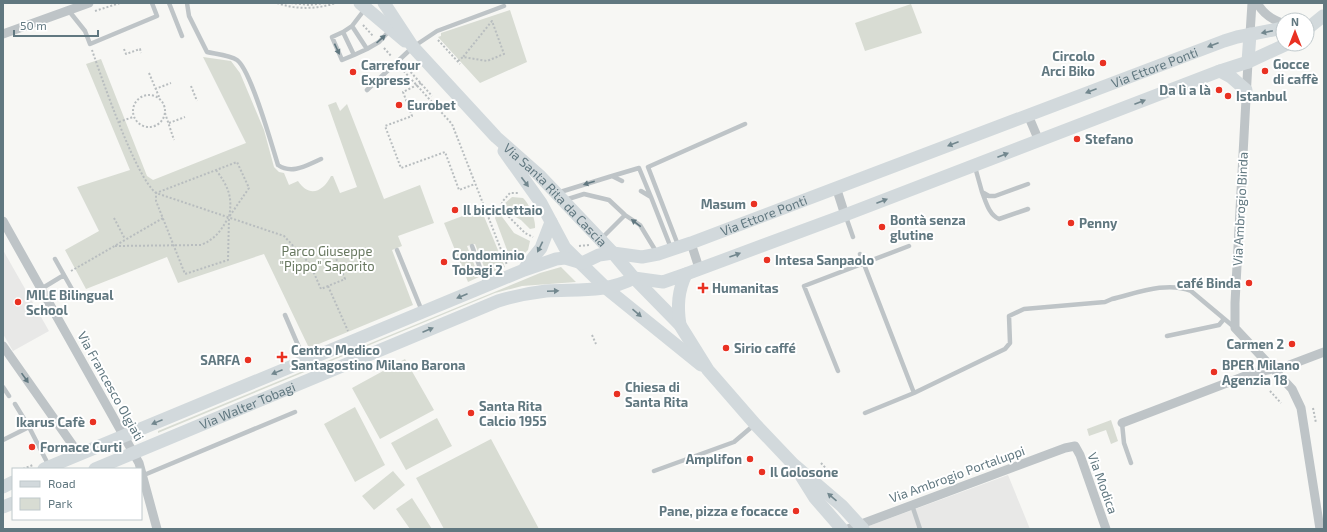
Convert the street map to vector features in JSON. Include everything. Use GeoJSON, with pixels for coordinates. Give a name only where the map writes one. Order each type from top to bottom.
{"type":"FeatureCollection","features":[{"type":"Feature","properties":{"kind":"street"},"geometry":{"type":"LineString","coordinates":[[3,34],[67,7],[89,3]]}},
{"type":"Feature","properties":{"kind":"street"},"geometry":{"type":"LineString","coordinates":[[384,3],[413,47]]}},
{"type":"Feature","properties":{"kind":"street","name":"Via Ambrogio Binda"},"geometry":{"type":"LineString","coordinates":[[1236,328],[1235,303],[1252,3]]}},
{"type":"Feature","properties":{"kind":"street"},"geometry":{"type":"LineString","coordinates":[[1257,3],[1266,14],[1275,20]]}},
{"type":"Feature","properties":{"kind":"street"},"geometry":{"type":"LineString","coordinates":[[361,10],[413,47]]}},
{"type":"Feature","properties":{"kind":"street"},"geometry":{"type":"LineString","coordinates":[[1315,23],[1324,16]]}},
{"type":"Feature","properties":{"kind":"street","name":"Via Ettore Ponti"},"geometry":{"type":"LineString","coordinates":[[613,253],[642,257],[680,247],[1224,41],[1275,29]]}},
{"type":"Feature","properties":{"kind":"street","name":"Via Santa Rita da Cascia"},"geometry":{"type":"LineString","coordinates":[[413,47],[496,137],[539,175],[560,197],[595,242],[613,253],[634,278]]}},
{"type":"Feature","properties":{"kind":"street","name":"Via Ettore Ponti"},"geometry":{"type":"LineString","coordinates":[[634,278],[663,282],[686,274],[974,166],[1220,71],[1248,62],[1275,50]]}},
{"type":"Feature","properties":{"kind":"street"},"geometry":{"type":"LineString","coordinates":[[1220,71],[1231,76],[1246,90]]}},
{"type":"Feature","properties":{"kind":"street"},"geometry":{"type":"LineString","coordinates":[[1028,115],[1039,141]]}},
{"type":"Feature","properties":{"kind":"street","name":"Via Santa Rita da Cascia"},"geometry":{"type":"LineString","coordinates":[[496,137],[518,172],[541,203],[565,248],[582,262],[607,289]]}},
{"type":"Feature","properties":{"kind":"street"},"geometry":{"type":"LineString","coordinates":[[836,187],[845,215]]}},
{"type":"Feature","properties":{"kind":"street","name":"Via Francesco Olgiati"},"geometry":{"type":"LineString","coordinates":[[3,221],[125,435],[141,468]]}},
{"type":"Feature","properties":{"kind":"street"},"geometry":{"type":"LineString","coordinates":[[524,270],[540,248],[551,222]]}},
{"type":"Feature","properties":{"kind":"street"},"geometry":{"type":"LineString","coordinates":[[680,247],[699,268]]}},
{"type":"Feature","properties":{"kind":"street"},"geometry":{"type":"LineString","coordinates":[[582,262],[599,255],[613,253]]}},
{"type":"Feature","properties":{"kind":"street","name":"Via Walter Tobagi"},"geometry":{"type":"LineString","coordinates":[[44,466],[79,454],[524,270],[556,259],[565,258],[582,262]]}},
{"type":"Feature","properties":{"kind":"street"},"geometry":{"type":"LineString","coordinates":[[680,325],[678,294],[686,274]]}},
{"type":"Feature","properties":{"kind":"street"},"geometry":{"type":"LineString","coordinates":[[634,278],[680,325],[708,370],[755,424],[793,464],[842,506],[857,528]]}},
{"type":"Feature","properties":{"kind":"street","name":"Via Walter Tobagi"},"geometry":{"type":"LineString","coordinates":[[97,468],[498,301],[530,293],[607,289],[620,285],[634,278]]}},
{"type":"Feature","properties":{"kind":"street"},"geometry":{"type":"LineString","coordinates":[[607,289],[708,370]]}},
{"type":"Feature","properties":{"kind":"street"},"geometry":{"type":"LineString","coordinates":[[1236,328],[1292,389],[1301,408],[1320,529]]}},
{"type":"Feature","properties":{"kind":"street"},"geometry":{"type":"LineString","coordinates":[[3,346],[79,454]]}},
{"type":"Feature","properties":{"kind":"street"},"geometry":{"type":"LineString","coordinates":[[1122,423],[1253,373],[1293,364],[1324,352]]}},
{"type":"Feature","properties":{"kind":"street","name":"Via Ambrogio Portaluppi"},"geometry":{"type":"LineString","coordinates":[[857,528],[912,505],[1065,448],[1075,446]]}},
{"type":"Feature","properties":{"kind":"street","name":"Via Modica"},"geometry":{"type":"LineString","coordinates":[[1075,446],[1106,529]]}},
{"type":"Feature","properties":{"kind":"street"},"geometry":{"type":"LineString","coordinates":[[793,464],[815,498],[842,529]]}},
{"type":"Feature","properties":{"kind":"street","name":"Via Francesco Olgiati"},"geometry":{"type":"LineString","coordinates":[[142,470],[157,529]]}},
{"type":"Feature","properties":{"kind":"street"},"geometry":{"type":"LineString","coordinates":[[3,487],[12,482]]}},
{"type":"Feature","properties":{"kind":"lane"},"geometry":{"type":"LineString","coordinates":[[67,7],[85,30],[90,44],[157,16],[152,3]]}},
{"type":"Feature","properties":{"kind":"lane"},"geometry":{"type":"LineString","coordinates":[[169,3],[182,36]]}},
{"type":"Feature","properties":{"kind":"lane"},"geometry":{"type":"LineString","coordinates":[[187,3],[189,16],[207,52],[238,60],[246,72],[268,128],[278,166],[283,169],[293,171],[321,159]]}},
{"type":"Feature","properties":{"kind":"lane"},"geometry":{"type":"LineString","coordinates":[[367,90],[413,47],[437,31],[504,6]]}},
{"type":"Feature","properties":{"kind":"lane"},"geometry":{"type":"LineString","coordinates":[[361,10],[352,26],[332,37],[342,60],[379,42],[390,30]]}},
{"type":"Feature","properties":{"kind":"lane"},"geometry":{"type":"LineString","coordinates":[[352,26],[367,49]]}},
{"type":"Feature","properties":{"kind":"lane"},"geometry":{"type":"LineString","coordinates":[[343,32],[354,55]]}},
{"type":"Feature","properties":{"kind":"lane"},"geometry":{"type":"LineString","coordinates":[[680,247],[648,167],[745,124]]}},
{"type":"Feature","properties":{"kind":"lane"},"geometry":{"type":"LineString","coordinates":[[974,166],[988,208],[994,217],[999,219],[1028,209]]}},
{"type":"Feature","properties":{"kind":"lane"},"geometry":{"type":"LineString","coordinates":[[560,197],[612,176],[639,168],[651,197],[680,247]]}},
{"type":"Feature","properties":{"kind":"lane"},"geometry":{"type":"LineString","coordinates":[[612,176],[622,181]]}},
{"type":"Feature","properties":{"kind":"lane"},"geometry":{"type":"LineString","coordinates":[[982,192],[989,196],[995,196],[1028,184]]}},
{"type":"Feature","properties":{"kind":"lane"},"geometry":{"type":"LineString","coordinates":[[641,191],[651,197]]}},
{"type":"Feature","properties":{"kind":"lane"},"geometry":{"type":"LineString","coordinates":[[560,197],[584,194],[609,200],[625,215],[640,225],[658,254]]}},
{"type":"Feature","properties":{"kind":"lane"},"geometry":{"type":"LineString","coordinates":[[595,242],[625,215]]}},
{"type":"Feature","properties":{"kind":"lane"},"geometry":{"type":"LineString","coordinates":[[845,215],[853,237]]}},
{"type":"Feature","properties":{"kind":"lane"},"geometry":{"type":"LineString","coordinates":[[472,246],[487,285]]}},
{"type":"Feature","properties":{"kind":"lane"},"geometry":{"type":"LineString","coordinates":[[838,371],[804,286],[909,246]]}},
{"type":"Feature","properties":{"kind":"lane"},"geometry":{"type":"LineString","coordinates":[[397,250],[422,312]]}},
{"type":"Feature","properties":{"kind":"lane"},"geometry":{"type":"LineString","coordinates":[[860,254],[914,393]]}},
{"type":"Feature","properties":{"kind":"lane"},"geometry":{"type":"LineString","coordinates":[[55,259],[73,292]]}},
{"type":"Feature","properties":{"kind":"lane"},"geometry":{"type":"LineString","coordinates":[[41,288],[64,275]]}},
{"type":"Feature","properties":{"kind":"lane"},"geometry":{"type":"LineString","coordinates":[[865,413],[914,393],[1005,349],[1010,343],[1009,316],[1024,309],[1106,302],[1112,299],[1168,287],[1184,288],[1191,291],[1236,328]]}},
{"type":"Feature","properties":{"kind":"lane"},"geometry":{"type":"LineString","coordinates":[[285,315],[305,361]]}},
{"type":"Feature","properties":{"kind":"lane"},"geometry":{"type":"LineString","coordinates":[[1167,336],[1219,324],[1224,319]]}},
{"type":"Feature","properties":{"kind":"lane"},"geometry":{"type":"LineString","coordinates":[[3,387],[9,396]]}},
{"type":"Feature","properties":{"kind":"lane"},"geometry":{"type":"LineString","coordinates":[[15,404],[29,427],[44,466]]}},
{"type":"Feature","properties":{"kind":"lane"},"geometry":{"type":"LineString","coordinates":[[144,474],[295,412]]}},
{"type":"Feature","properties":{"kind":"lane"},"geometry":{"type":"LineString","coordinates":[[1122,423],[1124,443],[1132,463]]}},
{"type":"Feature","properties":{"kind":"lane"},"geometry":{"type":"LineString","coordinates":[[654,471],[734,442],[755,424]]}},
{"type":"Feature","properties":{"kind":"lane"},"geometry":{"type":"LineString","coordinates":[[3,440],[29,427]]}},
{"type":"Feature","properties":{"kind":"lane"},"geometry":{"type":"LineString","coordinates":[[912,505],[920,529]]}},
{"type":"Feature","properties":{"kind":"path"},"geometry":{"type":"LineString","coordinates":[[92,13],[120,3]]}},
{"type":"Feature","properties":{"kind":"path"},"geometry":{"type":"LineString","coordinates":[[278,3],[291,7],[313,8],[336,3]]}},
{"type":"Feature","properties":{"kind":"path"},"geometry":{"type":"LineString","coordinates":[[291,3],[310,5],[324,3]]}},
{"type":"Feature","properties":{"kind":"path"},"geometry":{"type":"LineString","coordinates":[[361,10],[379,42],[452,124],[508,267]]}},
{"type":"Feature","properties":{"kind":"path"},"geometry":{"type":"LineString","coordinates":[[458,61],[463,57],[492,21],[504,54],[487,61],[463,57]]}},
{"type":"Feature","properties":{"kind":"path"},"geometry":{"type":"LineString","coordinates":[[434,36],[460,64]]}},
{"type":"Feature","properties":{"kind":"path"},"geometry":{"type":"LineString","coordinates":[[90,44],[119,122],[144,178],[151,189],[156,193],[279,233],[310,264],[321,289],[345,278],[335,256]]}},
{"type":"Feature","properties":{"kind":"path"},"geometry":{"type":"LineString","coordinates":[[124,49],[126,54],[140,49],[141,53]]}},
{"type":"Feature","properties":{"kind":"path"},"geometry":{"type":"LineString","coordinates":[[408,69],[432,96]]}},
{"type":"Feature","properties":{"kind":"path"},"geometry":{"type":"LineString","coordinates":[[149,73],[169,123],[174,140]]}},
{"type":"Feature","properties":{"kind":"path"},"geometry":{"type":"LineString","coordinates":[[155,89],[171,83]]}},
{"type":"Feature","properties":{"kind":"path"},"geometry":{"type":"LineString","coordinates":[[421,83],[404,92],[412,116],[385,126],[401,168],[445,152],[459,190],[475,184]]}},
{"type":"Feature","properties":{"kind":"path"},"geometry":{"type":"LineString","coordinates":[[191,86],[197,101]]}},
{"type":"Feature","properties":{"kind":"path"},"geometry":{"type":"LineString","coordinates":[[133,117],[135,103],[140,98],[147,95],[154,96],[160,100]]}},
{"type":"Feature","properties":{"kind":"path"},"geometry":{"type":"LineString","coordinates":[[133,117],[144,126],[151,126],[158,124],[164,112]]}},
{"type":"Feature","properties":{"kind":"path"},"geometry":{"type":"LineString","coordinates":[[119,122],[133,117]]}},
{"type":"Feature","properties":{"kind":"path"},"geometry":{"type":"LineString","coordinates":[[169,123],[185,117]]}},
{"type":"Feature","properties":{"kind":"path"},"geometry":{"type":"LineString","coordinates":[[115,246],[201,245],[212,240],[220,233],[229,216],[249,188],[237,162],[156,193]]}},
{"type":"Feature","properties":{"kind":"path"},"geometry":{"type":"LineString","coordinates":[[156,193],[156,201],[185,274],[228,260],[230,195],[228,188],[216,170]]}},
{"type":"Feature","properties":{"kind":"path"},"geometry":{"type":"LineString","coordinates":[[500,208],[503,201],[510,194],[522,192]]}},
{"type":"Feature","properties":{"kind":"path"},"geometry":{"type":"LineString","coordinates":[[488,208],[500,208],[525,233],[536,239]]}},
{"type":"Feature","properties":{"kind":"path"},"geometry":{"type":"LineString","coordinates":[[114,218],[125,240]]}},
{"type":"Feature","properties":{"kind":"path"},"geometry":{"type":"LineString","coordinates":[[64,275],[163,218]]}},
{"type":"Feature","properties":{"kind":"path"},"geometry":{"type":"LineString","coordinates":[[578,246],[595,242]]}},
{"type":"Feature","properties":{"kind":"path"},"geometry":{"type":"LineString","coordinates":[[295,248],[283,254],[283,259],[286,263],[298,268],[310,264]]}},
{"type":"Feature","properties":{"kind":"path"},"geometry":{"type":"LineString","coordinates":[[328,286],[349,334]]}},
{"type":"Feature","properties":{"kind":"path"},"geometry":{"type":"LineString","coordinates":[[592,335],[596,344]]}},
{"type":"Feature","properties":{"kind":"path"},"geometry":{"type":"LineString","coordinates":[[1270,391],[1281,403]]}},
{"type":"Feature","properties":{"kind":"path"},"geometry":{"type":"LineString","coordinates":[[1313,408],[1316,423]]}},
{"type":"Feature","properties":{"kind":"path"},"geometry":{"type":"LineString","coordinates":[[821,463],[832,475]]}},
{"type":"Feature","properties":{"kind":"path"},"geometry":{"type":"LineString","coordinates":[[30,468],[44,466]]}},
{"type":"Feature","properties":{"kind":"shaded area","name":"MILE Bilingual School"},"geometry":{"type":"Polygon","coordinates":[[[3,250],[49,331],[13,351],[3,334],[3,250]]]}},
{"type":"Feature","properties":{"kind":"shaded area"},"geometry":{"type":"Polygon","coordinates":[[[1008,475],[1030,529],[868,529],[866,527],[1008,475]]]}},
{"type":"Feature","properties":{"kind":"green space"},"geometry":{"type":"Polygon","coordinates":[[[911,4],[922,33],[865,51],[855,23],[911,4]]]}},
{"type":"Feature","properties":{"kind":"green space"},"geometry":{"type":"Polygon","coordinates":[[[510,10],[527,62],[480,83],[438,37],[441,36],[441,33],[510,10]]]}},
{"type":"Feature","properties":{"kind":"green space","name":"Parco Giuseppe \"Pippo\" Saporito"},"geometry":{"type":"Polygon","coordinates":[[[203,57],[231,61],[240,73],[264,130],[274,167],[279,172],[284,173],[289,185],[298,181],[307,190],[316,191],[324,186],[331,176],[333,176],[340,193],[357,187],[328,105],[336,102],[340,111],[347,104],[384,199],[420,185],[434,223],[398,236],[402,246],[392,250],[413,305],[309,348],[264,254],[178,283],[167,257],[86,289],[65,250],[99,231],[77,187],[130,170],[86,64],[101,59],[147,176],[153,180],[246,143],[203,57]]]}},
{"type":"Feature","properties":{"kind":"green space"},"geometry":{"type":"Polygon","coordinates":[[[512,197],[523,198],[525,200],[533,216],[535,228],[530,229],[521,220],[505,211],[504,204],[512,197]]]}},
{"type":"Feature","properties":{"kind":"green space"},"geometry":{"type":"Polygon","coordinates":[[[481,209],[505,267],[487,274],[475,244],[467,246],[479,277],[468,282],[444,223],[481,209]]]}},
{"type":"Feature","properties":{"kind":"green space"},"geometry":{"type":"Polygon","coordinates":[[[500,214],[514,233],[530,241],[528,250],[518,260],[510,258],[495,218],[496,215],[500,214]]]}},
{"type":"Feature","properties":{"kind":"green space"},"geometry":{"type":"Polygon","coordinates":[[[561,267],[576,282],[522,286],[495,293],[158,433],[158,431],[540,273],[561,267]]]}},
{"type":"Feature","properties":{"kind":"green space"},"geometry":{"type":"Polygon","coordinates":[[[405,359],[434,410],[380,439],[352,388],[405,359]]]}},
{"type":"Feature","properties":{"kind":"green space"},"geometry":{"type":"Polygon","coordinates":[[[355,407],[385,465],[355,482],[324,424],[355,407]]]}},
{"type":"Feature","properties":{"kind":"green space"},"geometry":{"type":"Polygon","coordinates":[[[437,418],[452,446],[406,470],[391,443],[437,418]]]}},
{"type":"Feature","properties":{"kind":"green space"},"geometry":{"type":"Polygon","coordinates":[[[1111,420],[1118,441],[1111,444],[1106,430],[1089,436],[1087,429],[1111,420]]]}},
{"type":"Feature","properties":{"kind":"green space"},"geometry":{"type":"Polygon","coordinates":[[[491,439],[539,529],[444,529],[416,478],[491,439]]]}},
{"type":"Feature","properties":{"kind":"green space"},"geometry":{"type":"Polygon","coordinates":[[[393,471],[405,485],[374,510],[362,496],[393,471]]]}},
{"type":"Feature","properties":{"kind":"green space"},"geometry":{"type":"Polygon","coordinates":[[[412,498],[432,529],[410,529],[396,509],[412,498]]]}},
{"type":"Feature","properties":{"kind":"place","name":"Circolo Arci Biko"},"geometry":{"type":"Point","coordinates":[1103,63]}},
{"type":"Feature","properties":{"kind":"place","name":"Gocce di caffè"},"geometry":{"type":"Point","coordinates":[1265,71]}},
{"type":"Feature","properties":{"kind":"place","name":"Carrefour Express"},"geometry":{"type":"Point","coordinates":[353,72]}},
{"type":"Feature","properties":{"kind":"place","name":"Da lì a là"},"geometry":{"type":"Point","coordinates":[1219,90]}},
{"type":"Feature","properties":{"kind":"place","name":"Istanbul"},"geometry":{"type":"Point","coordinates":[1228,96]}},
{"type":"Feature","properties":{"kind":"place","name":"Eurobet"},"geometry":{"type":"Point","coordinates":[399,105]}},
{"type":"Feature","properties":{"kind":"place","name":"Stefano"},"geometry":{"type":"Point","coordinates":[1077,139]}},
{"type":"Feature","properties":{"kind":"place","name":"Masum"},"geometry":{"type":"Point","coordinates":[754,204]}},
{"type":"Feature","properties":{"kind":"place","name":"Il biciclettaio"},"geometry":{"type":"Point","coordinates":[455,210]}},
{"type":"Feature","properties":{"kind":"place","name":"Penny"},"geometry":{"type":"Point","coordinates":[1071,223]}},
{"type":"Feature","properties":{"kind":"place","name":"Bontà senza glutine"},"geometry":{"type":"Point","coordinates":[882,227]}},
{"type":"Feature","properties":{"kind":"place","name":"Intesa Sanpaolo"},"geometry":{"type":"Point","coordinates":[767,260]}},
{"type":"Feature","properties":{"kind":"place","name":"Condominio Tobagi 2"},"geometry":{"type":"Point","coordinates":[444,262]}},
{"type":"Feature","properties":{"kind":"place","name":"café Binda"},"geometry":{"type":"Point","coordinates":[1249,283]}},
{"type":"Feature","properties":{"kind":"place","name":"Humanitas"},"geometry":{"type":"Point","coordinates":[703,288]}},
{"type":"Feature","properties":{"kind":"place","name":"MILE Bilingual School"},"geometry":{"type":"Point","coordinates":[18,302]}},
{"type":"Feature","properties":{"kind":"place","name":"Carmen 2"},"geometry":{"type":"Point","coordinates":[1292,344]}},
{"type":"Feature","properties":{"kind":"place","name":"Sirio caffé"},"geometry":{"type":"Point","coordinates":[726,348]}},
{"type":"Feature","properties":{"kind":"place","name":"Centro Medico Santagostino Milano Barona"},"geometry":{"type":"Point","coordinates":[282,357]}},
{"type":"Feature","properties":{"kind":"place","name":"SARFA"},"geometry":{"type":"Point","coordinates":[248,360]}},
{"type":"Feature","properties":{"kind":"place","name":"BPER Milano Agenzia 18"},"geometry":{"type":"Point","coordinates":[1214,372]}},
{"type":"Feature","properties":{"kind":"place","name":"Chiesa di Santa Rita"},"geometry":{"type":"Point","coordinates":[617,394]}},
{"type":"Feature","properties":{"kind":"place","name":"Santa Rita Calcio 1955"},"geometry":{"type":"Point","coordinates":[471,413]}},
{"type":"Feature","properties":{"kind":"place","name":"Ikarus Cafè"},"geometry":{"type":"Point","coordinates":[93,422]}},
{"type":"Feature","properties":{"kind":"place","name":"Fornace Curti"},"geometry":{"type":"Point","coordinates":[32,447]}},
{"type":"Feature","properties":{"kind":"place","name":"Amplifon"},"geometry":{"type":"Point","coordinates":[750,459]}},
{"type":"Feature","properties":{"kind":"place","name":"Il Golosone"},"geometry":{"type":"Point","coordinates":[762,472]}},
{"type":"Feature","properties":{"kind":"place","name":"Pane, pizza e focacce"},"geometry":{"type":"Point","coordinates":[796,511]}}]}
